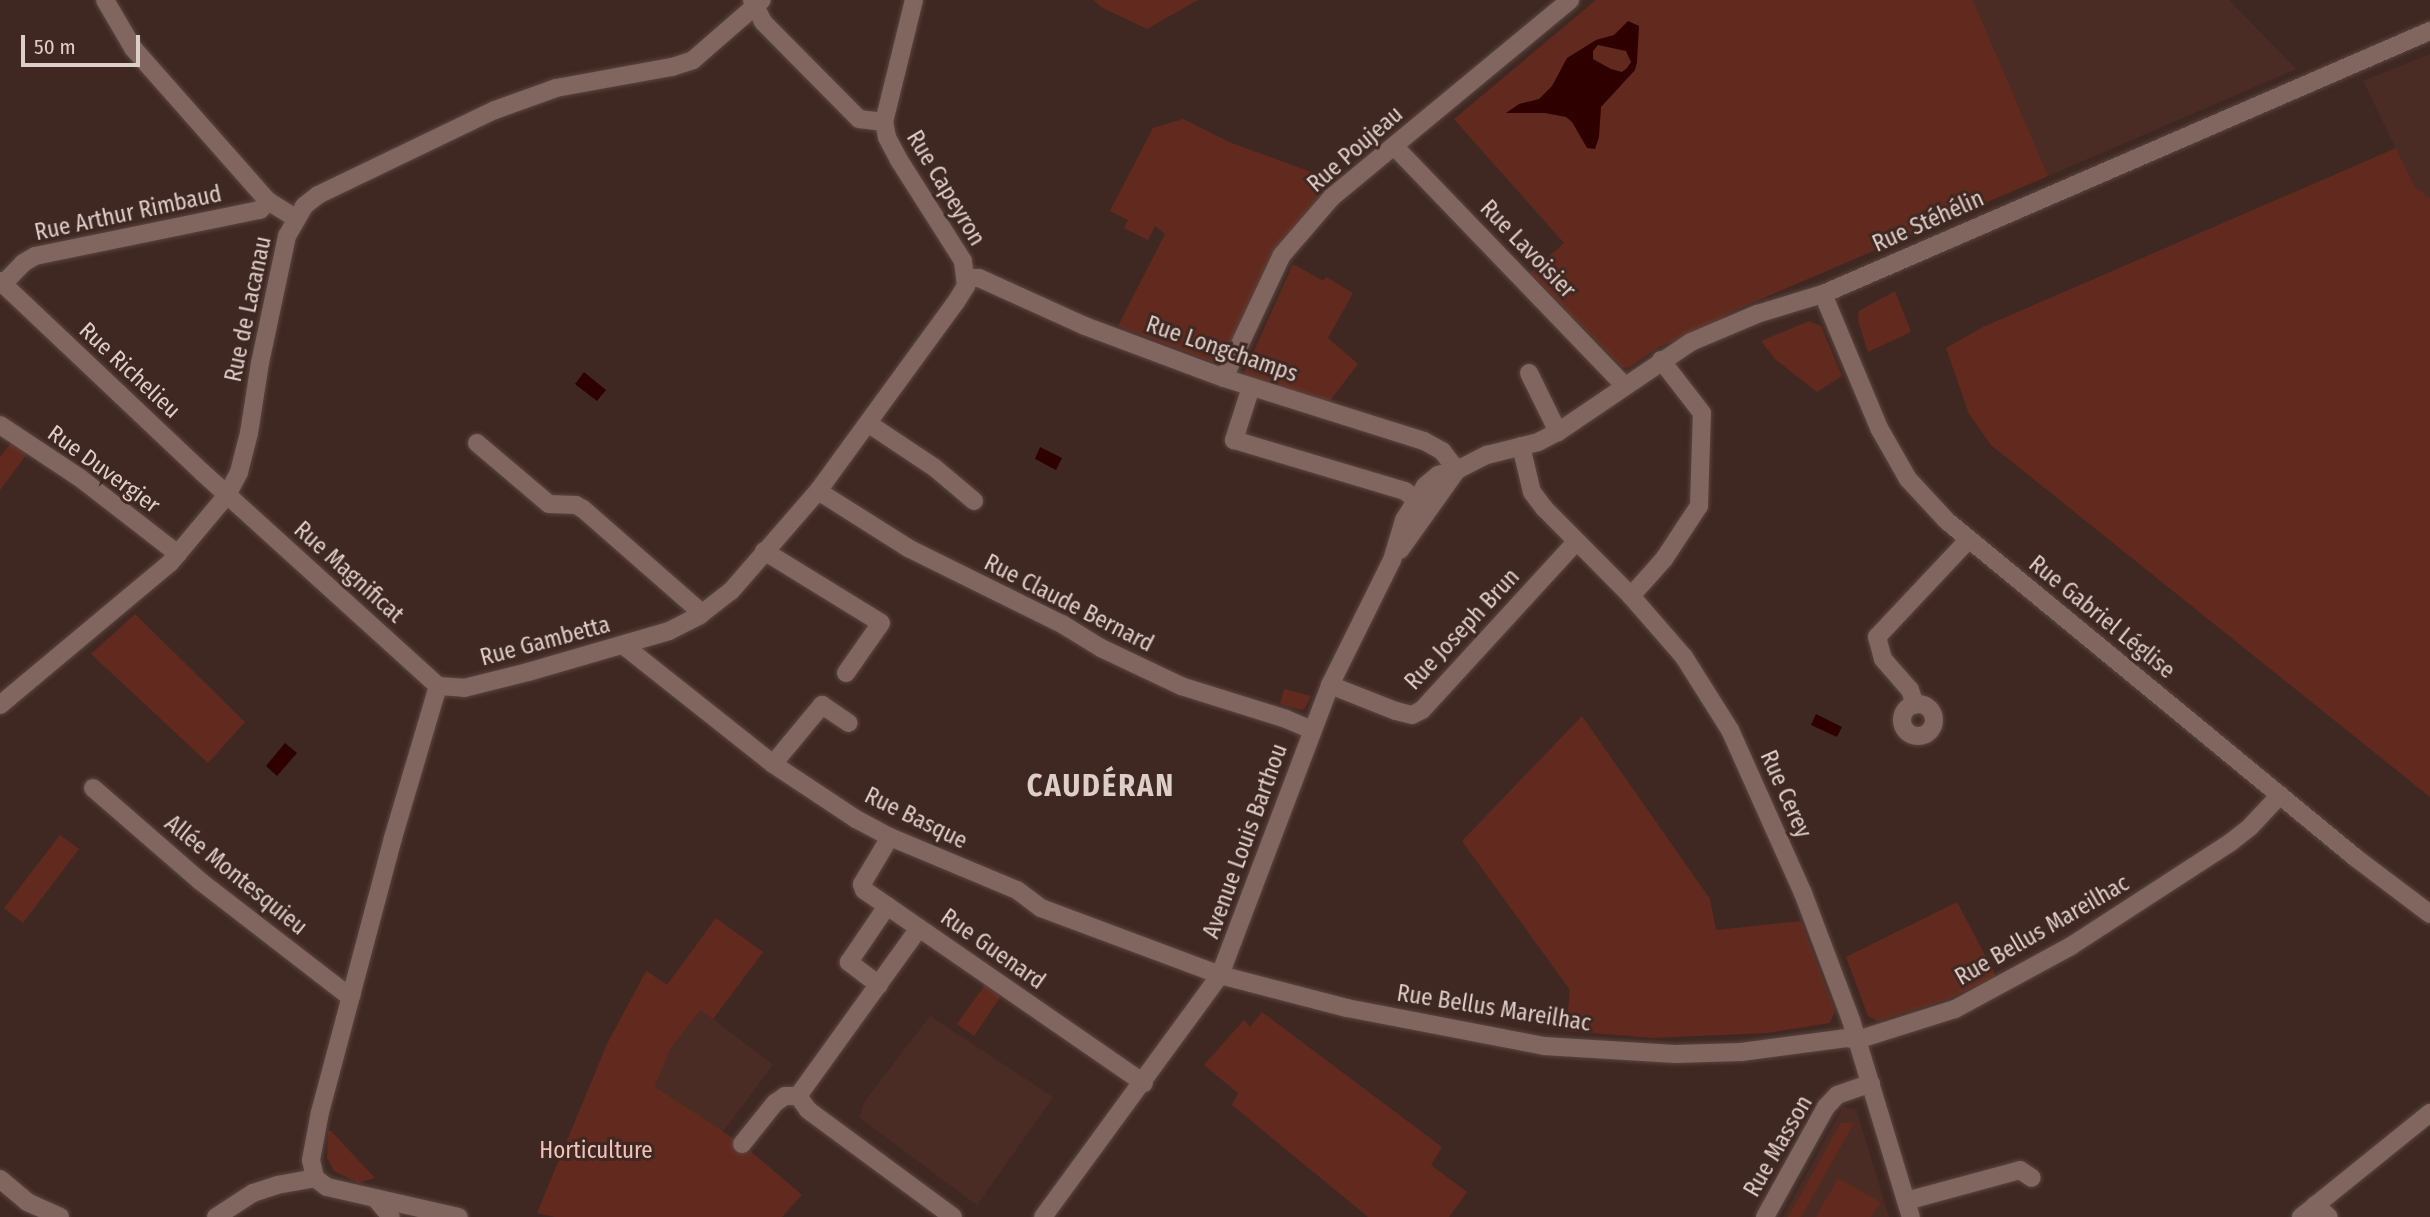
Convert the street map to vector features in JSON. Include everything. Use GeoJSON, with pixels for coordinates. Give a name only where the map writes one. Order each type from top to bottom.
{"type":"FeatureCollection","features":[{"type":"Feature","properties":{"kind":"street"},"geometry":{"type":"LineString","coordinates":[[105,0],[133,48],[268,201],[295,218]]}},
{"type":"Feature","properties":{"kind":"street","name":"Rue Capeyron"},"geometry":{"type":"LineString","coordinates":[[914,0],[884,122],[887,137],[899,160],[963,261],[967,278]]}},
{"type":"Feature","properties":{"kind":"street","name":"Rue Poujeau"},"geometry":{"type":"LineString","coordinates":[[1224,378],[1282,255],[1332,197],[1570,0]]}},
{"type":"Feature","properties":{"kind":"street"},"geometry":{"type":"LineString","coordinates":[[756,2],[763,22],[859,119],[884,122]]}},
{"type":"Feature","properties":{"kind":"street","name":"Rue de Lacanau"},"geometry":{"type":"LineString","coordinates":[[0,705],[178,554],[227,495],[242,463],[277,278],[295,218],[318,195],[495,110],[556,88],[672,67],[692,60],[756,2]]}},
{"type":"Feature","properties":{"kind":"street","name":"Rue Stéhélin"},"geometry":{"type":"LineString","coordinates":[[1457,470],[1487,455],[1558,432],[1691,342],[1757,314],[1823,294],[2430,31]]}},
{"type":"Feature","properties":{"kind":"street","name":"Rue Lavoisier"},"geometry":{"type":"LineString","coordinates":[[1394,146],[1625,386]]}},
{"type":"Feature","properties":{"kind":"street","name":"Rue Arthur Rimbaud"},"geometry":{"type":"LineString","coordinates":[[2,282],[35,256],[260,210],[268,201]]}},
{"type":"Feature","properties":{"kind":"street","name":"Rue Longchamps"},"geometry":{"type":"LineString","coordinates":[[967,278],[979,278],[1085,326],[1224,378],[1424,441],[1442,451],[1457,470]]}},
{"type":"Feature","properties":{"kind":"street","name":"Rue Gambetta"},"geometry":{"type":"LineString","coordinates":[[438,686],[479,685],[669,631],[702,613],[731,591],[818,491],[869,424],[956,302],[966,286],[967,278]]}},
{"type":"Feature","properties":{"kind":"street","name":"Rue Richelieu"},"geometry":{"type":"LineString","coordinates":[[2,282],[227,495]]}},
{"type":"Feature","properties":{"kind":"street","name":"Rue Gabriel Léglise"},"geometry":{"type":"LineString","coordinates":[[1823,294],[1879,428],[1908,479],[1947,521],[2356,858],[2430,914]]}},
{"type":"Feature","properties":{"kind":"street"},"geometry":{"type":"LineString","coordinates":[[1631,596],[1664,559],[1699,506],[1702,413],[1661,360]]}},
{"type":"Feature","properties":{"kind":"street"},"geometry":{"type":"LineString","coordinates":[[1529,373],[1558,432]]}},
{"type":"Feature","properties":{"kind":"street"},"geometry":{"type":"LineString","coordinates":[[1251,387],[1234,440],[1405,491],[1415,499]]}},
{"type":"Feature","properties":{"kind":"street"},"geometry":{"type":"LineString","coordinates":[[869,424],[935,468],[974,501]]}},
{"type":"Feature","properties":{"kind":"street","name":"Rue Duvergier"},"geometry":{"type":"LineString","coordinates":[[0,425],[80,478],[178,554]]}},
{"type":"Feature","properties":{"kind":"street"},"geometry":{"type":"LineString","coordinates":[[477,443],[549,504],[576,505],[583,509],[702,613]]}},
{"type":"Feature","properties":{"kind":"street","name":"Rue Cerey"},"geometry":{"type":"LineString","coordinates":[[1521,446],[1532,492],[1576,542],[1631,596],[1698,675],[1730,730],[1803,893],[1857,1040],[1909,1209]]}},
{"type":"Feature","properties":{"kind":"street"},"geometry":{"type":"LineString","coordinates":[[1392,559],[1457,470]]}},
{"type":"Feature","properties":{"kind":"street","name":"Avenue Louis Barthou"},"geometry":{"type":"LineString","coordinates":[[1043,1217],[1144,1083],[1220,975],[1330,685],[1392,559],[1404,520],[1415,499],[1438,475],[1457,470]]}},
{"type":"Feature","properties":{"kind":"street","name":"Rue Claude Bernard"},"geometry":{"type":"LineString","coordinates":[[818,491],[901,545],[1062,624],[1101,648],[1192,690],[1286,719],[1312,730]]}},
{"type":"Feature","properties":{"kind":"street","name":"Rue Magnificat"},"geometry":{"type":"LineString","coordinates":[[227,495],[438,686]]}},
{"type":"Feature","properties":{"kind":"street"},"geometry":{"type":"LineString","coordinates":[[1915,705],[1910,690],[1883,659],[1877,637],[1969,539]]}},
{"type":"Feature","properties":{"kind":"street","name":"Rue Joseph Brun"},"geometry":{"type":"LineString","coordinates":[[1330,685],[1396,711],[1412,715],[1422,710],[1576,542]]}},
{"type":"Feature","properties":{"kind":"street"},"geometry":{"type":"LineString","coordinates":[[764,551],[881,623],[846,673]]}},
{"type":"Feature","properties":{"kind":"street","name":"Rue Basque"},"geometry":{"type":"LineString","coordinates":[[623,645],[773,764],[856,819],[890,837],[1017,890],[1041,908],[1220,975]]}},
{"type":"Feature","properties":{"kind":"street"},"geometry":{"type":"LineString","coordinates":[[438,686],[393,838],[312,1142],[315,1178],[327,1187],[459,1217]]}},
{"type":"Feature","properties":{"kind":"street"},"geometry":{"type":"LineString","coordinates":[[773,764],[822,705],[849,723]]}},
{"type":"Feature","properties":{"kind":"street","name":"Allée Montesquieu"},"geometry":{"type":"LineString","coordinates":[[93,788],[200,881],[345,993],[352,995]]}},
{"type":"Feature","properties":{"kind":"street","name":"Rue Bellus Mareilhac"},"geometry":{"type":"LineString","coordinates":[[1220,975],[1347,1008],[1544,1046],[1675,1054],[1741,1052],[1852,1037],[1857,1040],[1955,1009],[2071,946],[2231,842],[2250,827],[2280,795]]}},
{"type":"Feature","properties":{"kind":"street","name":"Rue Guenard"},"geometry":{"type":"LineString","coordinates":[[890,837],[862,884],[864,890],[1144,1083]]}},
{"type":"Feature","properties":{"kind":"street"},"geometry":{"type":"LineString","coordinates":[[878,985],[849,962],[887,906]]}},
{"type":"Feature","properties":{"kind":"street"},"geometry":{"type":"LineString","coordinates":[[798,1096],[919,928]]}},
{"type":"Feature","properties":{"kind":"street","name":"Rue Masson"},"geometry":{"type":"LineString","coordinates":[[1765,1217],[1826,1107],[1837,1095],[1871,1083]]}},
{"type":"Feature","properties":{"kind":"street"},"geometry":{"type":"LineString","coordinates":[[742,1144],[775,1103],[785,1096],[798,1096]]}},
{"type":"Feature","properties":{"kind":"street"},"geometry":{"type":"LineString","coordinates":[[798,1096],[808,1110],[953,1217]]}},
{"type":"Feature","properties":{"kind":"street"},"geometry":{"type":"LineString","coordinates":[[2308,1211],[2430,1114]]}},
{"type":"Feature","properties":{"kind":"street"},"geometry":{"type":"LineString","coordinates":[[1909,1209],[2020,1170],[2032,1178]]}},
{"type":"Feature","properties":{"kind":"street"},"geometry":{"type":"LineString","coordinates":[[216,1217],[253,1193],[315,1178]]}},
{"type":"Feature","properties":{"kind":"street"},"geometry":{"type":"LineString","coordinates":[[0,1179],[23,1210],[60,1217]]}},
{"type":"Feature","properties":{"kind":"street"},"geometry":{"type":"LineString","coordinates":[[376,1199],[391,1217]]}},
{"type":"Feature","properties":{"kind":"street"},"geometry":{"type":"LineString","coordinates":[[2308,1211],[2329,1217]]}},
{"type":"Feature","properties":{"kind":"shaded area"},"geometry":{"type":"Polygon","coordinates":[[[1973,0],[2229,0],[2296,69],[2048,176],[1973,0]]]}},
{"type":"Feature","properties":{"kind":"shaded area"},"geometry":{"type":"Polygon","coordinates":[[[1628,21],[1639,26],[1637,62],[1635,70],[1601,107],[1599,137],[1595,149],[1587,148],[1572,122],[1566,117],[1545,113],[1506,113],[1519,104],[1539,99],[1552,86],[1567,58],[1596,40],[1614,35],[1628,21]],[[1598,45],[1593,51],[1593,59],[1622,72],[1631,62],[1626,51],[1598,45]]]}},
{"type":"Feature","properties":{"kind":"shaded area"},"geometry":{"type":"Polygon","coordinates":[[[2430,54],[2430,198],[2415,187],[2363,81],[2430,54]]]}},
{"type":"Feature","properties":{"kind":"shaded area"},"geometry":{"type":"Polygon","coordinates":[[[584,372],[606,390],[597,401],[575,384],[584,372]]]}},
{"type":"Feature","properties":{"kind":"shaded area"},"geometry":{"type":"Polygon","coordinates":[[[1040,447],[1062,458],[1056,470],[1035,459],[1040,447]]]}},
{"type":"Feature","properties":{"kind":"shaded area"},"geometry":{"type":"Polygon","coordinates":[[[1816,714],[1842,727],[1837,737],[1811,725],[1816,714]]]}},
{"type":"Feature","properties":{"kind":"shaded area"},"geometry":{"type":"Polygon","coordinates":[[[285,743],[297,753],[277,776],[266,766],[285,743]]]}},
{"type":"Feature","properties":{"kind":"shaded area"},"geometry":{"type":"Polygon","coordinates":[[[700,1009],[773,1065],[722,1133],[655,1087],[670,1049],[700,1009]]]}},
{"type":"Feature","properties":{"kind":"shaded area"},"geometry":{"type":"Polygon","coordinates":[[[930,1016],[1053,1097],[977,1205],[859,1117],[865,1101],[930,1016]]]}},
{"type":"Feature","properties":{"kind":"shaded area"},"geometry":{"type":"Polygon","coordinates":[[[1843,1107],[1856,1109],[1889,1217],[1783,1217],[1843,1107]]]}},
{"type":"Feature","properties":{"kind":"green space"},"geometry":{"type":"Polygon","coordinates":[[[1093,0],[1198,0],[1147,29],[1101,7],[1093,0]]]}},
{"type":"Feature","properties":{"kind":"green space"},"geometry":{"type":"Polygon","coordinates":[[[1596,0],[1973,0],[2048,176],[1731,312],[1714,324],[1659,347],[1629,368],[1622,367],[1530,273],[1564,243],[1454,119],[1596,0]]]}},
{"type":"Feature","properties":{"kind":"green space"},"geometry":{"type":"Polygon","coordinates":[[[1183,119],[1229,142],[1314,173],[1344,174],[1326,190],[1275,251],[1224,359],[1214,363],[1118,326],[1165,234],[1155,226],[1148,240],[1124,228],[1128,220],[1110,211],[1153,128],[1183,119]]]}},
{"type":"Feature","properties":{"kind":"green space"},"geometry":{"type":"Polygon","coordinates":[[[2396,148],[2415,187],[2430,198],[2430,797],[1991,445],[1969,414],[1946,348],[1983,327],[2396,148]]]}},
{"type":"Feature","properties":{"kind":"green space"},"geometry":{"type":"Polygon","coordinates":[[[1293,264],[1323,281],[1326,277],[1353,293],[1328,338],[1358,364],[1329,402],[1243,375],[1293,264]]]}},
{"type":"Feature","properties":{"kind":"green space"},"geometry":{"type":"Polygon","coordinates":[[[1895,291],[1911,332],[1868,352],[1858,320],[1859,311],[1895,291]]]}},
{"type":"Feature","properties":{"kind":"green space"},"geometry":{"type":"Polygon","coordinates":[[[1809,321],[1821,326],[1842,376],[1817,392],[1776,360],[1761,341],[1809,321]]]}},
{"type":"Feature","properties":{"kind":"green space"},"geometry":{"type":"Polygon","coordinates":[[[11,443],[27,454],[0,490],[0,457],[11,443]]]}},
{"type":"Feature","properties":{"kind":"green space"},"geometry":{"type":"Polygon","coordinates":[[[135,614],[245,722],[208,763],[91,654],[135,614]]]}},
{"type":"Feature","properties":{"kind":"green space"},"geometry":{"type":"Polygon","coordinates":[[[1284,689],[1311,696],[1305,708],[1302,710],[1280,704],[1284,689]]]}},
{"type":"Feature","properties":{"kind":"green space"},"geometry":{"type":"Polygon","coordinates":[[[1582,716],[1710,899],[1716,930],[1801,921],[1835,1011],[1830,1023],[1767,1033],[1654,1038],[1566,1031],[1570,990],[1462,841],[1582,716]]]}},
{"type":"Feature","properties":{"kind":"green space"},"geometry":{"type":"Polygon","coordinates":[[[60,835],[79,849],[23,923],[4,908],[60,835]]]}},
{"type":"Feature","properties":{"kind":"green space"},"geometry":{"type":"Polygon","coordinates":[[[1957,902],[1996,976],[1948,999],[1878,1021],[1868,1016],[1846,957],[1957,902]]]}},
{"type":"Feature","properties":{"kind":"green space","name":"Horticulture"},"geometry":{"type":"Polygon","coordinates":[[[716,918],[763,952],[713,1019],[700,1010],[670,1049],[655,1087],[742,1144],[802,1195],[782,1217],[555,1217],[537,1213],[607,1044],[644,975],[647,971],[667,985],[716,918]]]}},
{"type":"Feature","properties":{"kind":"green space"},"geometry":{"type":"Polygon","coordinates":[[[985,985],[1001,996],[974,1036],[957,1024],[985,985]]]}},
{"type":"Feature","properties":{"kind":"green space"},"geometry":{"type":"Polygon","coordinates":[[[1262,1012],[1442,1147],[1431,1165],[1467,1192],[1449,1217],[1368,1217],[1232,1105],[1238,1093],[1204,1065],[1244,1020],[1250,1027],[1262,1012]]]}},
{"type":"Feature","properties":{"kind":"green space"},"geometry":{"type":"Polygon","coordinates":[[[1841,1123],[1854,1123],[1801,1217],[1788,1217],[1841,1123]]]}},
{"type":"Feature","properties":{"kind":"green space"},"geometry":{"type":"Polygon","coordinates":[[[328,1131],[331,1131],[375,1178],[358,1183],[334,1171],[327,1158],[328,1131]]]}},
{"type":"Feature","properties":{"kind":"green space"},"geometry":{"type":"Polygon","coordinates":[[[1838,1178],[1880,1202],[1871,1217],[1816,1217],[1838,1178]]]}},
{"type":"Feature","properties":{"kind":"district","name":"CAUDÉRAN"},"geometry":{"type":"Point","coordinates":[1101,786]}}]}
